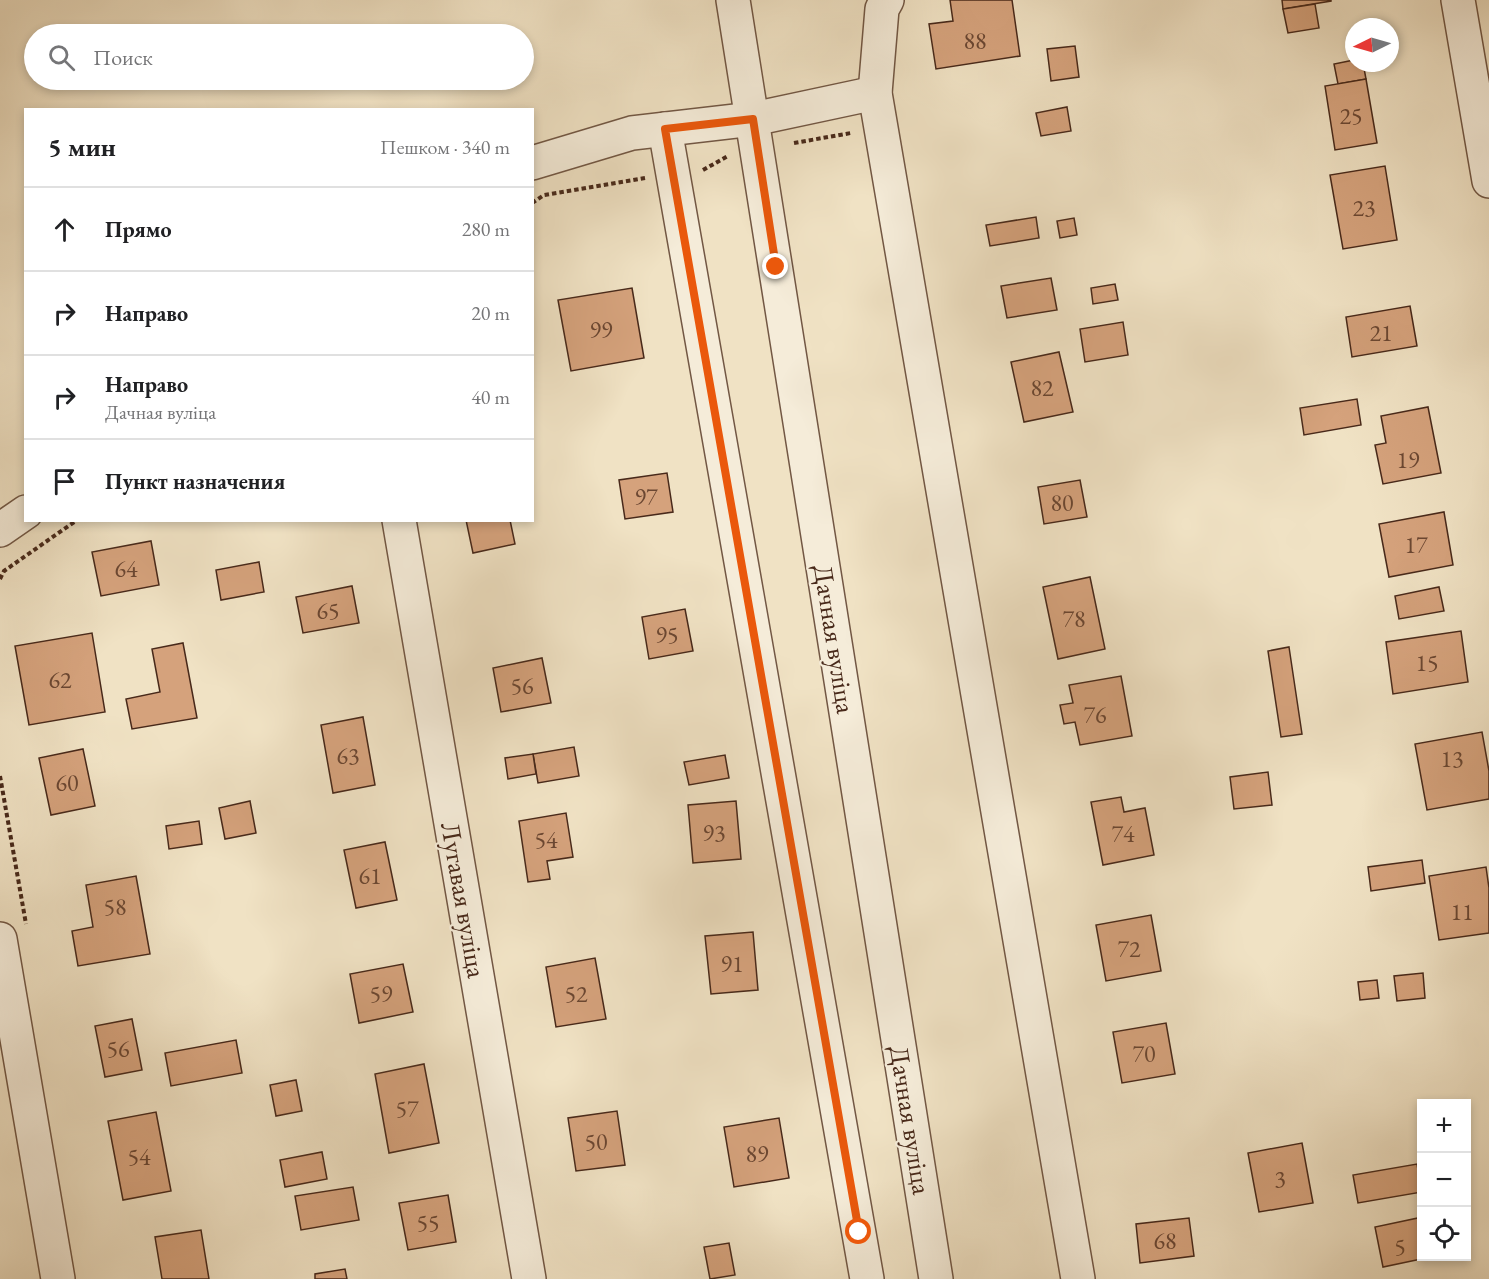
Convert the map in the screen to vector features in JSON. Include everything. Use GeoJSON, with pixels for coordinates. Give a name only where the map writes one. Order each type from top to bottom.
{"type":"FeatureCollection","features":[{"type":"Feature","properties":{"kind":"street","name":"Дачная вуліца"},"geometry":{"type":"LineString","coordinates":[[733,0],[936,1279]]}},
{"type":"Feature","properties":{"kind":"street"},"geometry":{"type":"LineString","coordinates":[[887,0],[882,9],[875,93],[1078,1279]]}},
{"type":"Feature","properties":{"kind":"street"},"geometry":{"type":"LineString","coordinates":[[1458,0],[1489,181]]}},
{"type":"Feature","properties":{"kind":"street"},"geometry":{"type":"LineString","coordinates":[[534,162],[632,133],[753,119],[875,93]]}},
{"type":"Feature","properties":{"kind":"street"},"geometry":{"type":"LineString","coordinates":[[665,129],[867,1279]]}},
{"type":"Feature","properties":{"kind":"street"},"geometry":{"type":"LineString","coordinates":[[0,530],[24,513]]}},
{"type":"Feature","properties":{"kind":"street","name":"Лугавая вуліца"},"geometry":{"type":"LineString","coordinates":[[399,522],[529,1279]]}},
{"type":"Feature","properties":{"kind":"street"},"geometry":{"type":"LineString","coordinates":[[0,939],[58,1279]]}},
{"type":"Feature","properties":{"kind":"path"},"geometry":{"type":"LineString","coordinates":[[0,579],[4,571],[74,522]]}},
{"type":"Feature","properties":{"kind":"building"},"geometry":{"type":"Polygon","coordinates":[[[950,0],[1012,0],[1020,56],[936,69],[929,24],[953,21],[950,0]]]}},
{"type":"Feature","properties":{"kind":"building"},"geometry":{"type":"Polygon","coordinates":[[[1282,0],[1331,0],[1331,1],[1283,9],[1282,0]]]}},
{"type":"Feature","properties":{"kind":"building"},"geometry":{"type":"Polygon","coordinates":[[[1315,4],[1319,28],[1288,33],[1283,9],[1315,4]]]}},
{"type":"Feature","properties":{"kind":"building"},"geometry":{"type":"Polygon","coordinates":[[[1075,46],[1079,77],[1051,81],[1047,49],[1075,46]]]}},
{"type":"Feature","properties":{"kind":"building"},"geometry":{"type":"Polygon","coordinates":[[[1345,62],[1345,72],[1365,72],[1366,79],[1338,84],[1334,64],[1345,62]]]}},
{"type":"Feature","properties":{"kind":"building"},"geometry":{"type":"Polygon","coordinates":[[[1366,79],[1377,143],[1335,150],[1325,86],[1366,79]]]}},
{"type":"Feature","properties":{"kind":"building"},"geometry":{"type":"Polygon","coordinates":[[[1067,107],[1071,131],[1041,136],[1036,113],[1067,107]]]}},
{"type":"Feature","properties":{"kind":"building"},"geometry":{"type":"Polygon","coordinates":[[[1385,166],[1397,240],[1343,249],[1330,175],[1385,166]]]}},
{"type":"Feature","properties":{"kind":"building"},"geometry":{"type":"Polygon","coordinates":[[[1036,217],[1039,238],[990,246],[986,225],[1036,217]]]}},
{"type":"Feature","properties":{"kind":"building"},"geometry":{"type":"Polygon","coordinates":[[[1074,218],[1077,235],[1060,238],[1057,221],[1074,218]]]}},
{"type":"Feature","properties":{"kind":"building"},"geometry":{"type":"Polygon","coordinates":[[[1051,278],[1057,310],[1007,318],[1001,286],[1051,278]]]}},
{"type":"Feature","properties":{"kind":"building"},"geometry":{"type":"Polygon","coordinates":[[[1115,284],[1118,300],[1093,304],[1091,288],[1115,284]]]}},
{"type":"Feature","properties":{"kind":"building"},"geometry":{"type":"Polygon","coordinates":[[[632,288],[644,358],[571,371],[558,300],[632,288]]]}},
{"type":"Feature","properties":{"kind":"building"},"geometry":{"type":"Polygon","coordinates":[[[1410,306],[1417,346],[1352,357],[1346,317],[1410,306]]]}},
{"type":"Feature","properties":{"kind":"building"},"geometry":{"type":"Polygon","coordinates":[[[1123,322],[1128,355],[1085,362],[1080,329],[1123,322]]]}},
{"type":"Feature","properties":{"kind":"building"},"geometry":{"type":"Polygon","coordinates":[[[1059,352],[1073,412],[1024,422],[1011,362],[1059,352]]]}},
{"type":"Feature","properties":{"kind":"building"},"geometry":{"type":"Polygon","coordinates":[[[1357,399],[1361,425],[1304,435],[1300,408],[1357,399]]]}},
{"type":"Feature","properties":{"kind":"building"},"geometry":{"type":"Polygon","coordinates":[[[1428,407],[1441,473],[1383,484],[1375,445],[1386,443],[1381,416],[1428,407]]]}},
{"type":"Feature","properties":{"kind":"building"},"geometry":{"type":"Polygon","coordinates":[[[667,473],[673,512],[625,519],[619,480],[667,473]]]}},
{"type":"Feature","properties":{"kind":"building"},"geometry":{"type":"Polygon","coordinates":[[[1080,480],[1087,517],[1044,524],[1038,487],[1080,480]]]}},
{"type":"Feature","properties":{"kind":"building"},"geometry":{"type":"Polygon","coordinates":[[[1444,512],[1453,565],[1389,577],[1379,524],[1444,512]]]}},
{"type":"Feature","properties":{"kind":"building"},"geometry":{"type":"Polygon","coordinates":[[[466,522],[510,522],[515,544],[473,553],[466,522]]]}},
{"type":"Feature","properties":{"kind":"building"},"geometry":{"type":"Polygon","coordinates":[[[151,541],[159,585],[101,596],[92,552],[151,541]]]}},
{"type":"Feature","properties":{"kind":"building"},"geometry":{"type":"Polygon","coordinates":[[[259,562],[264,592],[221,600],[216,570],[259,562]]]}},
{"type":"Feature","properties":{"kind":"building"},"geometry":{"type":"Polygon","coordinates":[[[1090,577],[1105,649],[1058,659],[1043,587],[1090,577]]]}},
{"type":"Feature","properties":{"kind":"building"},"geometry":{"type":"Polygon","coordinates":[[[352,586],[359,623],[303,633],[296,597],[352,586]]]}},
{"type":"Feature","properties":{"kind":"building"},"geometry":{"type":"Polygon","coordinates":[[[1439,587],[1444,611],[1399,619],[1395,596],[1439,587]]]}},
{"type":"Feature","properties":{"kind":"building"},"geometry":{"type":"Polygon","coordinates":[[[685,609],[693,651],[649,659],[642,617],[685,609]]]}},
{"type":"Feature","properties":{"kind":"building"},"geometry":{"type":"Polygon","coordinates":[[[1461,631],[1468,682],[1393,694],[1386,642],[1461,631]]]}},
{"type":"Feature","properties":{"kind":"building"},"geometry":{"type":"Polygon","coordinates":[[[92,633],[105,712],[29,725],[15,646],[92,633]]]}},
{"type":"Feature","properties":{"kind":"building"},"geometry":{"type":"Polygon","coordinates":[[[183,643],[197,718],[132,729],[126,699],[160,692],[152,649],[183,643]]]}},
{"type":"Feature","properties":{"kind":"building"},"geometry":{"type":"Polygon","coordinates":[[[1289,647],[1302,734],[1281,737],[1268,651],[1289,647]]]}},
{"type":"Feature","properties":{"kind":"building"},"geometry":{"type":"Polygon","coordinates":[[[542,658],[551,703],[501,712],[493,668],[542,658]]]}},
{"type":"Feature","properties":{"kind":"building"},"geometry":{"type":"Polygon","coordinates":[[[1121,676],[1132,736],[1080,745],[1075,722],[1064,724],[1060,705],[1073,703],[1069,685],[1121,676]]]}},
{"type":"Feature","properties":{"kind":"building"},"geometry":{"type":"Polygon","coordinates":[[[363,717],[375,785],[333,793],[321,725],[363,717]]]}},
{"type":"Feature","properties":{"kind":"building"},"geometry":{"type":"Polygon","coordinates":[[[1482,732],[1489,771],[1489,799],[1427,810],[1415,744],[1482,732]]]}},
{"type":"Feature","properties":{"kind":"building"},"geometry":{"type":"Polygon","coordinates":[[[574,747],[579,776],[538,783],[533,754],[574,747]]]}},
{"type":"Feature","properties":{"kind":"building"},"geometry":{"type":"Polygon","coordinates":[[[83,749],[95,806],[51,815],[39,758],[83,749]]]}},
{"type":"Feature","properties":{"kind":"building"},"geometry":{"type":"Polygon","coordinates":[[[533,754],[536,774],[508,779],[505,758],[533,754]]]}},
{"type":"Feature","properties":{"kind":"building"},"geometry":{"type":"Polygon","coordinates":[[[725,755],[729,778],[689,785],[684,762],[725,755]]]}},
{"type":"Feature","properties":{"kind":"building"},"geometry":{"type":"Polygon","coordinates":[[[1268,772],[1272,805],[1234,809],[1230,777],[1268,772]]]}},
{"type":"Feature","properties":{"kind":"building"},"geometry":{"type":"Polygon","coordinates":[[[1121,797],[1124,812],[1145,808],[1154,855],[1103,865],[1091,802],[1121,797]]]}},
{"type":"Feature","properties":{"kind":"building"},"geometry":{"type":"Polygon","coordinates":[[[250,801],[256,833],[225,839],[219,808],[250,801]]]}},
{"type":"Feature","properties":{"kind":"building"},"geometry":{"type":"Polygon","coordinates":[[[736,801],[741,859],[693,863],[688,805],[736,801]]]}},
{"type":"Feature","properties":{"kind":"building"},"geometry":{"type":"Polygon","coordinates":[[[566,813],[573,857],[547,861],[550,879],[528,882],[519,821],[566,813]]]}},
{"type":"Feature","properties":{"kind":"building"},"geometry":{"type":"Polygon","coordinates":[[[199,821],[202,844],[169,849],[166,826],[199,821]]]}},
{"type":"Feature","properties":{"kind":"building"},"geometry":{"type":"Polygon","coordinates":[[[385,842],[397,900],[356,908],[344,850],[385,842]]]}},
{"type":"Feature","properties":{"kind":"building"},"geometry":{"type":"Polygon","coordinates":[[[1422,860],[1425,883],[1371,891],[1368,867],[1422,860]]]}},
{"type":"Feature","properties":{"kind":"building"},"geometry":{"type":"Polygon","coordinates":[[[1486,867],[1489,888],[1489,933],[1439,940],[1429,876],[1486,867]]]}},
{"type":"Feature","properties":{"kind":"building"},"geometry":{"type":"Polygon","coordinates":[[[136,876],[150,954],[78,966],[72,931],[93,927],[86,885],[136,876]]]}},
{"type":"Feature","properties":{"kind":"building"},"geometry":{"type":"Polygon","coordinates":[[[1151,915],[1161,971],[1106,981],[1096,925],[1151,915]]]}},
{"type":"Feature","properties":{"kind":"building"},"geometry":{"type":"Polygon","coordinates":[[[753,932],[758,990],[711,994],[705,936],[753,932]]]}},
{"type":"Feature","properties":{"kind":"building"},"geometry":{"type":"Polygon","coordinates":[[[595,958],[606,1019],[556,1027],[546,967],[595,958]]]}},
{"type":"Feature","properties":{"kind":"building"},"geometry":{"type":"Polygon","coordinates":[[[403,964],[413,1012],[359,1023],[350,974],[403,964]]]}},
{"type":"Feature","properties":{"kind":"building"},"geometry":{"type":"Polygon","coordinates":[[[1423,973],[1425,998],[1397,1001],[1394,976],[1423,973]]]}},
{"type":"Feature","properties":{"kind":"building"},"geometry":{"type":"Polygon","coordinates":[[[1377,980],[1379,998],[1360,1000],[1358,982],[1377,980]]]}},
{"type":"Feature","properties":{"kind":"building"},"geometry":{"type":"Polygon","coordinates":[[[132,1019],[142,1070],[105,1077],[95,1026],[132,1019]]]}},
{"type":"Feature","properties":{"kind":"building"},"geometry":{"type":"Polygon","coordinates":[[[1166,1023],[1175,1074],[1122,1083],[1113,1032],[1166,1023]]]}},
{"type":"Feature","properties":{"kind":"building"},"geometry":{"type":"Polygon","coordinates":[[[236,1040],[242,1073],[171,1086],[165,1053],[236,1040]]]}},
{"type":"Feature","properties":{"kind":"building"},"geometry":{"type":"Polygon","coordinates":[[[424,1064],[439,1143],[389,1153],[375,1074],[424,1064]]]}},
{"type":"Feature","properties":{"kind":"building"},"geometry":{"type":"Polygon","coordinates":[[[296,1080],[302,1111],[276,1116],[270,1085],[296,1080]]]}},
{"type":"Feature","properties":{"kind":"building"},"geometry":{"type":"Polygon","coordinates":[[[617,1111],[625,1165],[576,1171],[568,1118],[617,1111]]]}},
{"type":"Feature","properties":{"kind":"building"},"geometry":{"type":"Polygon","coordinates":[[[156,1112],[171,1191],[123,1200],[108,1121],[156,1112]]]}},
{"type":"Feature","properties":{"kind":"building"},"geometry":{"type":"Polygon","coordinates":[[[779,1118],[789,1178],[734,1187],[724,1127],[779,1118]]]}},
{"type":"Feature","properties":{"kind":"building"},"geometry":{"type":"Polygon","coordinates":[[[1302,1143],[1313,1203],[1259,1212],[1248,1153],[1302,1143]]]}},
{"type":"Feature","properties":{"kind":"building"},"geometry":{"type":"Polygon","coordinates":[[[322,1152],[327,1179],[285,1187],[280,1160],[322,1152]]]}},
{"type":"Feature","properties":{"kind":"building"},"geometry":{"type":"Polygon","coordinates":[[[1417,1164],[1417,1193],[1358,1203],[1353,1175],[1417,1164]]]}},
{"type":"Feature","properties":{"kind":"building"},"geometry":{"type":"Polygon","coordinates":[[[353,1187],[359,1220],[301,1230],[295,1196],[353,1187]]]}},
{"type":"Feature","properties":{"kind":"building"},"geometry":{"type":"Polygon","coordinates":[[[448,1195],[456,1242],[408,1250],[399,1203],[448,1195]]]}},
{"type":"Feature","properties":{"kind":"building"},"geometry":{"type":"Polygon","coordinates":[[[1189,1218],[1194,1256],[1140,1263],[1136,1224],[1189,1218]]]}},
{"type":"Feature","properties":{"kind":"building"},"geometry":{"type":"Polygon","coordinates":[[[1417,1218],[1417,1260],[1383,1267],[1375,1227],[1417,1218]]]}},
{"type":"Feature","properties":{"kind":"building"},"geometry":{"type":"Polygon","coordinates":[[[201,1230],[209,1279],[162,1279],[155,1237],[201,1230]]]}},
{"type":"Feature","properties":{"kind":"building"},"geometry":{"type":"Polygon","coordinates":[[[729,1243],[735,1275],[710,1279],[704,1247],[729,1243]]]}},
{"type":"Feature","properties":{"kind":"building"},"geometry":{"type":"Polygon","coordinates":[[[345,1269],[347,1279],[315,1279],[315,1274],[345,1269]]]}},
{"type":"Feature","properties":{"kind":"route"},"geometry":{"type":"LineString","coordinates":[[776,267],[753,119],[665,129],[859,1232]]}}]}
